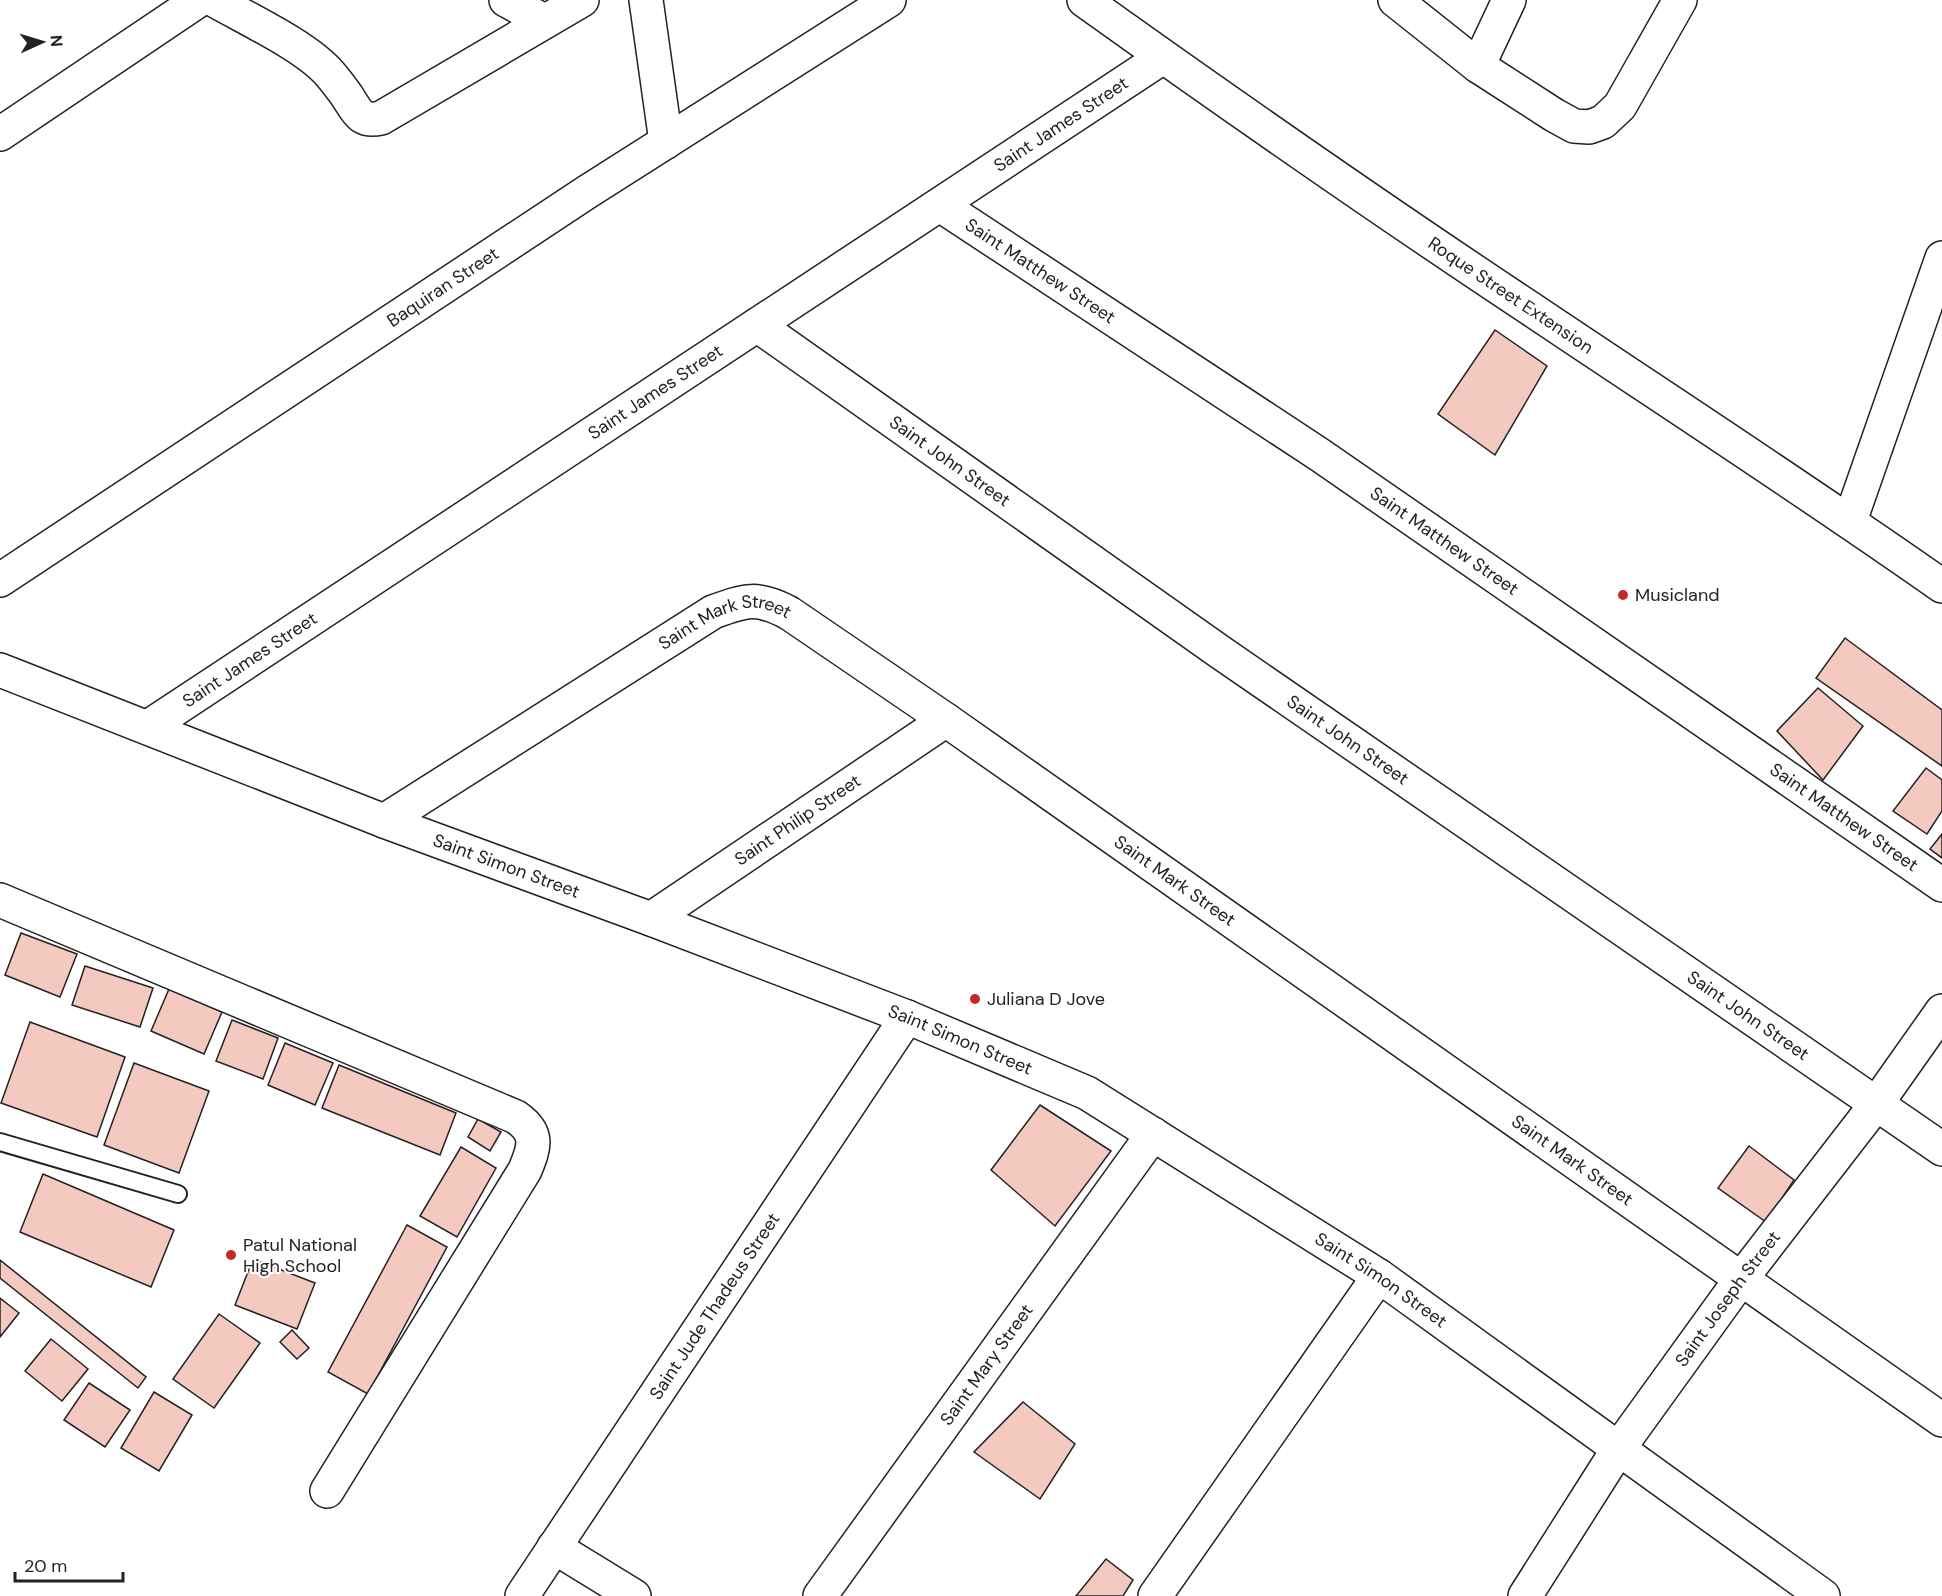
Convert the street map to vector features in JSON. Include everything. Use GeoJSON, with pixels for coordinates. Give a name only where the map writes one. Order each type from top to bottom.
{"type":"FeatureCollection","features":[{"type":"Feature","properties":{"kind":"street"},"geometry":{"type":"LineString","coordinates":[[0,134],[199,0]]}},
{"type":"Feature","properties":{"kind":"street"},"geometry":{"type":"LineString","coordinates":[[214,0],[297,48],[328,72],[355,110],[362,117],[371,121],[381,118],[582,0]]}},
{"type":"Feature","properties":{"kind":"street"},"geometry":{"type":"LineString","coordinates":[[506,0],[544,21]]}},
{"type":"Feature","properties":{"kind":"street"},"geometry":{"type":"LineString","coordinates":[[646,0],[666,142]]}},
{"type":"Feature","properties":{"kind":"street","name":"Baquiran Street"},"geometry":{"type":"LineString","coordinates":[[0,579],[577,198],[889,0]]}},
{"type":"Feature","properties":{"kind":"street","name":"Roque Street Extension"},"geometry":{"type":"LineString","coordinates":[[1084,0],[1163,57],[1528,307],[1850,521],[1942,586]]}},
{"type":"Feature","properties":{"kind":"street"},"geometry":{"type":"LineString","coordinates":[[1395,0],[1478,66],[1574,126],[1589,127],[1603,122],[1620,106],[1680,0]]}},
{"type":"Feature","properties":{"kind":"street"},"geometry":{"type":"LineString","coordinates":[[1478,66],[1509,0]]}},
{"type":"Feature","properties":{"kind":"street","name":"Saint James Street"},"geometry":{"type":"LineString","coordinates":[[148,727],[1163,57]]}},
{"type":"Feature","properties":{"kind":"street","name":"Saint Matthew Street"},"geometry":{"type":"LineString","coordinates":[[940,205],[1320,455],[1942,885]]}},
{"type":"Feature","properties":{"kind":"street"},"geometry":{"type":"LineString","coordinates":[[1850,521],[1942,258]]}},
{"type":"Feature","properties":{"kind":"street","name":"Saint John Street"},"geometry":{"type":"LineString","coordinates":[[757,325],[1220,652],[1942,1149]]}},
{"type":"Feature","properties":{"kind":"street","name":"Saint Mark Street"},"geometry":{"type":"LineString","coordinates":[[384,821],[713,612],[751,601],[771,603],[946,720],[1942,1420]]}},
{"type":"Feature","properties":{"kind":"street","name":"Saint Simon Street"},"geometry":{"type":"LineString","coordinates":[[0,670],[384,821],[651,919],[907,1017],[1087,1093],[1379,1276],[1823,1596]]}},
{"type":"Feature","properties":{"kind":"street","name":"Saint Philip Street"},"geometry":{"type":"LineString","coordinates":[[651,919],[946,720]]}},
{"type":"Feature","properties":{"kind":"street"},"geometry":{"type":"LineString","coordinates":[[0,900],[516,1116],[527,1124],[533,1134],[534,1145],[525,1170],[327,1491]]}},
{"type":"Feature","properties":{"kind":"street","name":"Saint Joseph Street"},"geometry":{"type":"LineString","coordinates":[[1524,1596],[1619,1448],[1741,1279],[1877,1103],[1942,1011]]}},
{"type":"Feature","properties":{"kind":"street","name":"Saint Jude Thadeus Street"},"geometry":{"type":"LineString","coordinates":[[522,1596],[907,1017]]}},
{"type":"Feature","properties":{"kind":"street","name":"Saint Mary Street"},"geometry":{"type":"LineString","coordinates":[[820,1596],[1153,1134]]}},
{"type":"Feature","properties":{"kind":"street"},"geometry":{"type":"LineString","coordinates":[[1155,1596],[1379,1276]]}},
{"type":"Feature","properties":{"kind":"street"},"geometry":{"type":"LineString","coordinates":[[554,1547],[634,1596]]}},
{"type":"Feature","properties":{"kind":"lane"},"geometry":{"type":"LineString","coordinates":[[0,1142],[178,1194]]}},
{"type":"Feature","properties":{"kind":"building"},"geometry":{"type":"Polygon","coordinates":[[[1495,330],[1547,366],[1495,455],[1438,414],[1495,330]]]}},
{"type":"Feature","properties":{"kind":"building"},"geometry":{"type":"Polygon","coordinates":[[[1845,638],[1942,710],[1942,766],[1816,678],[1845,638]]]}},
{"type":"Feature","properties":{"kind":"building"},"geometry":{"type":"Polygon","coordinates":[[[1818,688],[1863,726],[1823,780],[1777,731],[1818,688]]]}},
{"type":"Feature","properties":{"kind":"building"},"geometry":{"type":"Polygon","coordinates":[[[1926,768],[1942,780],[1942,811],[1927,834],[1893,811],[1926,768]]]}},
{"type":"Feature","properties":{"kind":"building"},"geometry":{"type":"Polygon","coordinates":[[[1942,834],[1942,858],[1930,849],[1942,834]]]}},
{"type":"Feature","properties":{"kind":"building"},"geometry":{"type":"Polygon","coordinates":[[[21,933],[77,954],[60,997],[5,975],[21,933]]]}},
{"type":"Feature","properties":{"kind":"building"},"geometry":{"type":"Polygon","coordinates":[[[85,966],[153,988],[140,1027],[72,1005],[85,966]]]}},
{"type":"Feature","properties":{"kind":"building"},"geometry":{"type":"Polygon","coordinates":[[[169,989],[222,1012],[204,1054],[151,1031],[169,989]]]}},
{"type":"Feature","properties":{"kind":"building"},"geometry":{"type":"Polygon","coordinates":[[[232,1020],[278,1038],[263,1079],[216,1061],[232,1020]]]}},
{"type":"Feature","properties":{"kind":"building"},"geometry":{"type":"Polygon","coordinates":[[[30,1022],[125,1057],[97,1137],[1,1103],[30,1022]]]}},
{"type":"Feature","properties":{"kind":"building"},"geometry":{"type":"Polygon","coordinates":[[[285,1043],[333,1063],[315,1105],[268,1085],[285,1043]]]}},
{"type":"Feature","properties":{"kind":"building"},"geometry":{"type":"Polygon","coordinates":[[[134,1063],[209,1091],[179,1173],[104,1145],[134,1063]]]}},
{"type":"Feature","properties":{"kind":"building"},"geometry":{"type":"Polygon","coordinates":[[[339,1065],[456,1113],[440,1155],[322,1108],[339,1065]]]}},
{"type":"Feature","properties":{"kind":"building"},"geometry":{"type":"Polygon","coordinates":[[[1040,1105],[1111,1151],[1055,1226],[991,1170],[1040,1105]]]}},
{"type":"Feature","properties":{"kind":"building"},"geometry":{"type":"Polygon","coordinates":[[[478,1119],[501,1132],[490,1151],[468,1137],[478,1119]]]}},
{"type":"Feature","properties":{"kind":"building"},"geometry":{"type":"Polygon","coordinates":[[[1749,1146],[1794,1180],[1766,1222],[1718,1188],[1749,1146]]]}},
{"type":"Feature","properties":{"kind":"building"},"geometry":{"type":"Polygon","coordinates":[[[461,1147],[496,1168],[457,1237],[420,1216],[461,1147]]]}},
{"type":"Feature","properties":{"kind":"building"},"geometry":{"type":"Polygon","coordinates":[[[43,1174],[174,1230],[151,1287],[20,1232],[43,1174]]]}},
{"type":"Feature","properties":{"kind":"building"},"geometry":{"type":"Polygon","coordinates":[[[407,1225],[447,1247],[368,1394],[328,1372],[407,1225]]]}},
{"type":"Feature","properties":{"kind":"building"},"geometry":{"type":"Polygon","coordinates":[[[253,1259],[315,1283],[297,1329],[235,1305],[253,1259]]]}},
{"type":"Feature","properties":{"kind":"building"},"geometry":{"type":"Polygon","coordinates":[[[0,1260],[146,1377],[138,1388],[0,1278],[0,1260]]]}},
{"type":"Feature","properties":{"kind":"building"},"geometry":{"type":"Polygon","coordinates":[[[0,1298],[19,1313],[0,1337],[0,1298]]]}},
{"type":"Feature","properties":{"kind":"building"},"geometry":{"type":"Polygon","coordinates":[[[219,1314],[260,1343],[214,1408],[173,1379],[219,1314]]]}},
{"type":"Feature","properties":{"kind":"building"},"geometry":{"type":"Polygon","coordinates":[[[292,1330],[309,1348],[297,1359],[280,1342],[292,1330]]]}},
{"type":"Feature","properties":{"kind":"building"},"geometry":{"type":"Polygon","coordinates":[[[51,1339],[88,1369],[62,1401],[25,1371],[51,1339]]]}},
{"type":"Feature","properties":{"kind":"building"},"geometry":{"type":"Polygon","coordinates":[[[89,1383],[130,1410],[105,1447],[64,1420],[89,1383]]]}},
{"type":"Feature","properties":{"kind":"building"},"geometry":{"type":"Polygon","coordinates":[[[154,1392],[192,1415],[159,1471],[121,1448],[154,1392]]]}},
{"type":"Feature","properties":{"kind":"building"},"geometry":{"type":"Polygon","coordinates":[[[1023,1402],[1075,1444],[1040,1499],[974,1452],[1023,1402]]]}},
{"type":"Feature","properties":{"kind":"building"},"geometry":{"type":"Polygon","coordinates":[[[1106,1559],[1133,1580],[1123,1596],[1076,1596],[1106,1559]]]}},
{"type":"Feature","properties":{"kind":"place","name":"Musicland"},"geometry":{"type":"Point","coordinates":[1623,595]}},
{"type":"Feature","properties":{"kind":"place","name":"Juliana D Jove"},"geometry":{"type":"Point","coordinates":[975,999]}},
{"type":"Feature","properties":{"kind":"place","name":"Patul National High School"},"geometry":{"type":"Point","coordinates":[231,1255]}}]}
